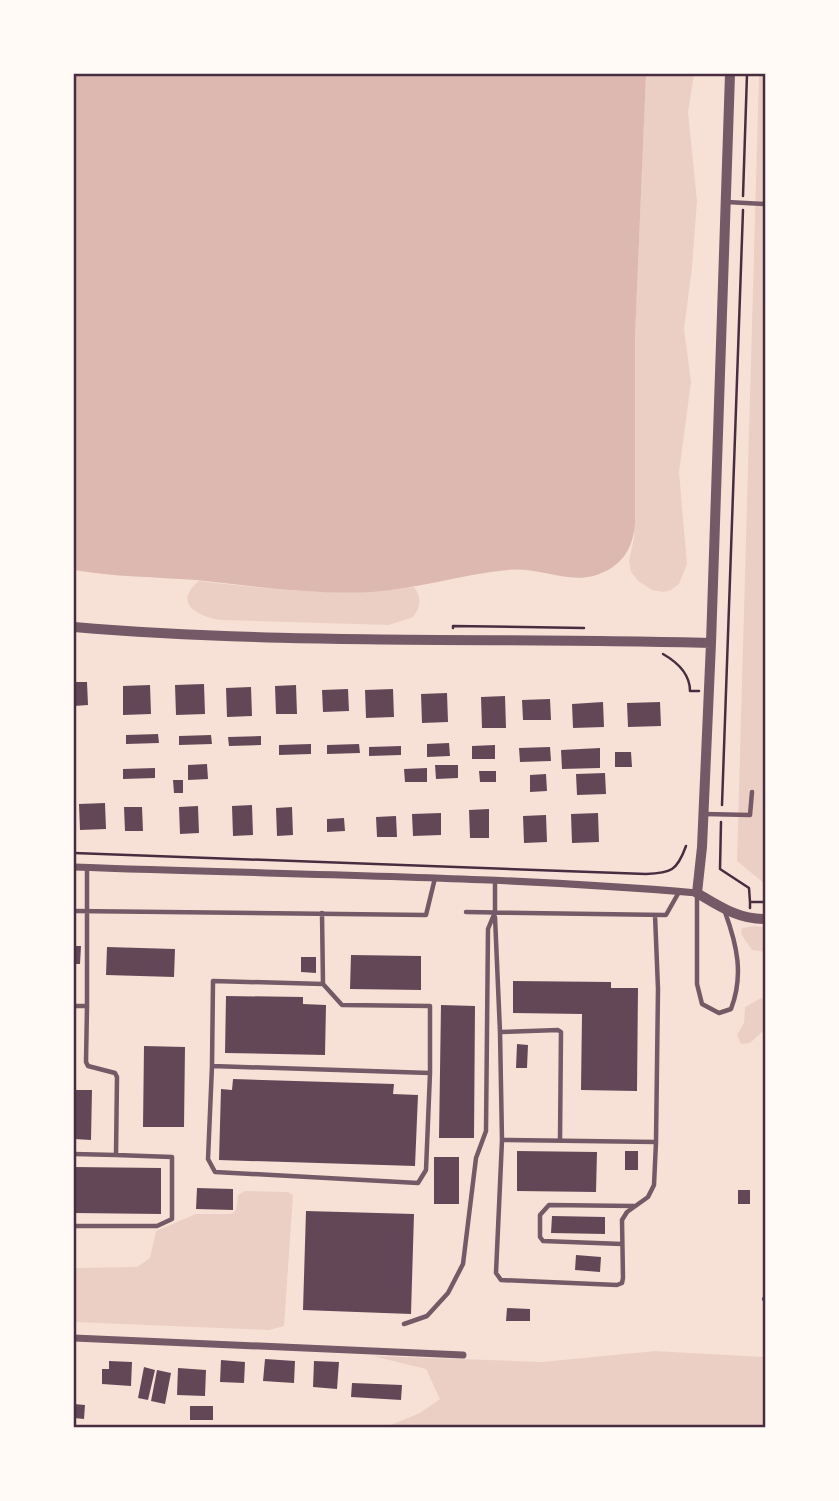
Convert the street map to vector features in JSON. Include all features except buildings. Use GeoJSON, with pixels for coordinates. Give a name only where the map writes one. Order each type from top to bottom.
{"type":"FeatureCollection","features":[{"type":"Feature","properties":{"kind":"street"},"geometry":{"type":"LineString","coordinates":[[697,893],[711,643],[730,74]]}},
{"type":"Feature","properties":{"kind":"street"},"geometry":{"type":"LineString","coordinates":[[74,627],[140,633],[286,638],[711,643]]}},
{"type":"Feature","properties":{"kind":"street"},"geometry":{"type":"LineString","coordinates":[[74,867],[435,878],[679,891],[697,893],[724,909],[751,919],[765,919]]}},
{"type":"Feature","properties":{"kind":"street"},"geometry":{"type":"LineString","coordinates":[[74,1338],[463,1355]]}},
{"type":"Feature","properties":{"kind":"lane"},"geometry":{"type":"LineString","coordinates":[[726,202],[765,204]]}},
{"type":"Feature","properties":{"kind":"lane"},"geometry":{"type":"LineString","coordinates":[[703,814],[750,815],[752,792]]}},
{"type":"Feature","properties":{"kind":"lane"},"geometry":{"type":"LineString","coordinates":[[87,868],[86,1062],[88,1066],[115,1073],[117,1077],[116,1155]]}},
{"type":"Feature","properties":{"kind":"lane"},"geometry":{"type":"LineString","coordinates":[[74,911],[426,915],[435,878]]}},
{"type":"Feature","properties":{"kind":"lane"},"geometry":{"type":"LineString","coordinates":[[495,881],[502,1140],[496,1273],[501,1280],[618,1286],[622,1283],[622,1220],[648,1197],[653,1185],[658,989],[655,915]]}},
{"type":"Feature","properties":{"kind":"lane"},"geometry":{"type":"LineString","coordinates":[[466,912],[666,915],[679,891]]}},
{"type":"Feature","properties":{"kind":"lane"},"geometry":{"type":"LineString","coordinates":[[697,893],[697,984],[702,1003],[719,1013],[731,1009],[737,995],[738,977],[736,944],[724,909]]}},
{"type":"Feature","properties":{"kind":"lane"},"geometry":{"type":"LineString","coordinates":[[404,1324],[426,1316],[448,1293],[463,1265],[476,1158],[486,1131],[488,929],[495,912]]}},
{"type":"Feature","properties":{"kind":"lane"},"geometry":{"type":"LineString","coordinates":[[322,913],[323,984],[342,1005],[430,1006],[426,1170],[418,1183],[215,1172],[208,1159],[213,981],[323,984]]}},
{"type":"Feature","properties":{"kind":"lane"},"geometry":{"type":"LineString","coordinates":[[74,1006],[87,1006]]}},
{"type":"Feature","properties":{"kind":"lane"},"geometry":{"type":"LineString","coordinates":[[500,1032],[561,1032],[560,1140]]}},
{"type":"Feature","properties":{"kind":"lane"},"geometry":{"type":"LineString","coordinates":[[212,1066],[430,1073]]}},
{"type":"Feature","properties":{"kind":"lane"},"geometry":{"type":"LineString","coordinates":[[502,1140],[656,1142]]}},
{"type":"Feature","properties":{"kind":"lane"},"geometry":{"type":"LineString","coordinates":[[74,1154],[172,1157],[172,1219],[157,1226],[74,1226]]}},
{"type":"Feature","properties":{"kind":"lane"},"geometry":{"type":"LineString","coordinates":[[622,1244],[543,1241],[540,1237],[540,1215],[549,1205],[635,1206]]}},
{"type":"Feature","properties":{"kind":"path"},"geometry":{"type":"LineString","coordinates":[[747,74],[720,869],[748,888],[750,902]]}},
{"type":"Feature","properties":{"kind":"path"},"geometry":{"type":"LineString","coordinates":[[74,853],[646,874],[667,873],[680,863],[686,846]]}},
{"type":"Feature","properties":{"kind":"shaded area"},"geometry":{"type":"Polygon","coordinates":[[[74,74],[646,74],[635,337],[635,523],[632,542],[624,557],[603,573],[583,578],[508,570],[389,590],[350,593],[74,570],[74,74]]]}},
{"type":"Feature","properties":{"kind":"shaded area"},"geometry":{"type":"Polygon","coordinates":[[[646,74],[694,74],[688,112],[697,201],[684,329],[691,382],[679,472],[687,564],[679,584],[663,592],[652,590],[638,581],[631,572],[629,561],[634,538],[635,337],[646,74]]]}},
{"type":"Feature","properties":{"kind":"shaded area"},"geometry":{"type":"Polygon","coordinates":[[[759,74],[765,74],[765,884],[737,861],[759,74]]]}},
{"type":"Feature","properties":{"kind":"shaded area"},"geometry":{"type":"Polygon","coordinates":[[[199,581],[333,592],[414,587],[420,602],[413,617],[389,625],[221,620],[204,616],[191,608],[188,596],[199,581]]]}},
{"type":"Feature","properties":{"kind":"shaded area"},"geometry":{"type":"Polygon","coordinates":[[[765,927],[765,952],[752,950],[741,934],[742,928],[765,927]]]}},
{"type":"Feature","properties":{"kind":"shaded area"},"geometry":{"type":"Polygon","coordinates":[[[761,998],[765,1001],[764,1030],[750,1043],[741,1044],[737,1035],[744,1023],[745,1007],[761,998]]]}},
{"type":"Feature","properties":{"kind":"shaded area"},"geometry":{"type":"Polygon","coordinates":[[[245,1191],[288,1192],[293,1195],[284,1326],[269,1330],[74,1322],[74,1268],[137,1267],[150,1258],[156,1231],[196,1214],[232,1214],[236,1210],[238,1195],[245,1191]]]}},
{"type":"Feature","properties":{"kind":"shaded area"},"geometry":{"type":"Polygon","coordinates":[[[655,1351],[765,1357],[765,1427],[386,1427],[420,1413],[440,1399],[426,1369],[373,1356],[542,1362],[655,1351]]]}}]}
